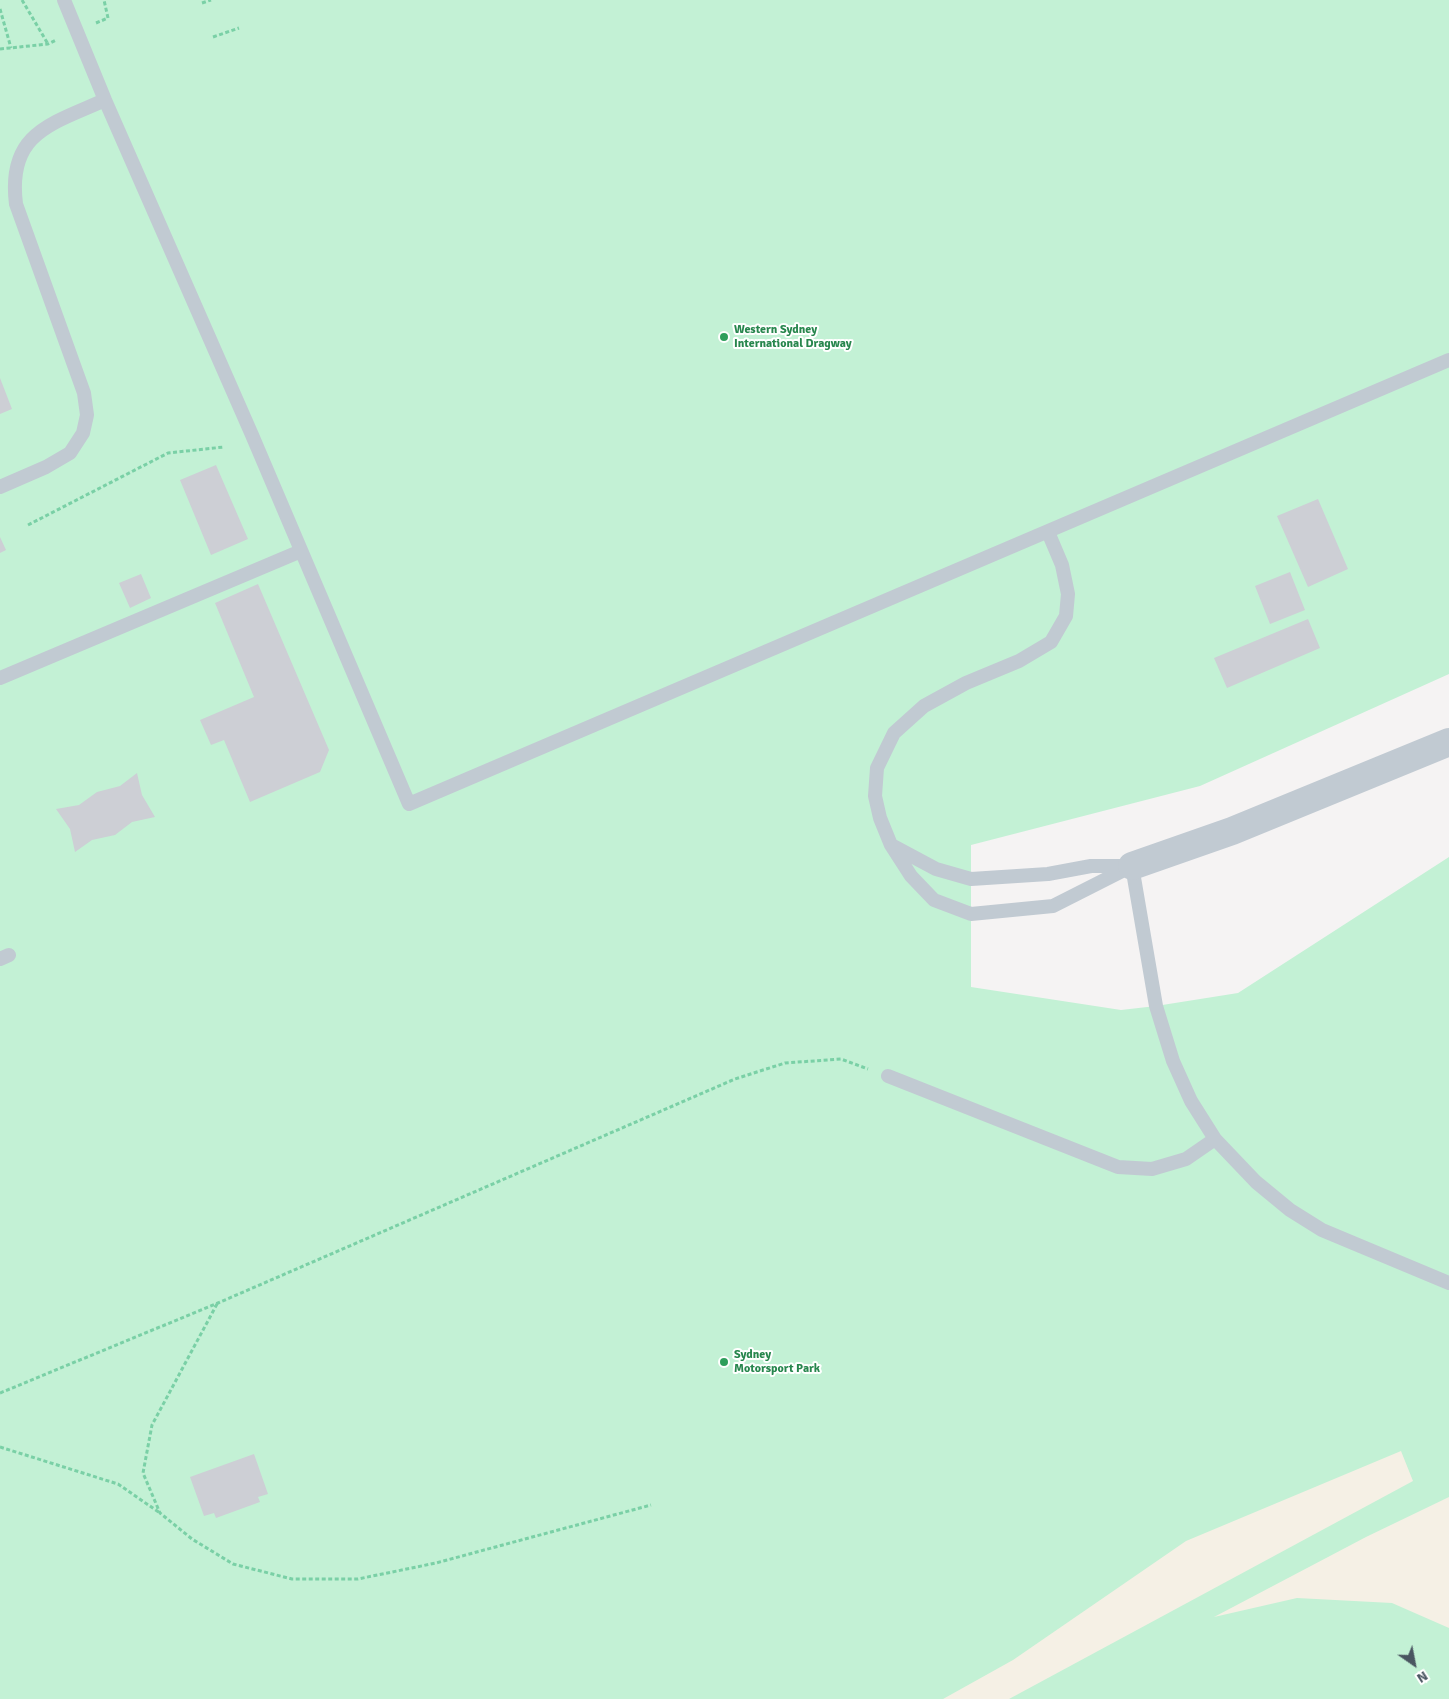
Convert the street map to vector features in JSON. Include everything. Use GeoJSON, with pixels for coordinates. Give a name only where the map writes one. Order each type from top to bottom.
{"type":"FeatureCollection","features":[{"type":"Feature","properties":{"kind":"street"},"geometry":{"type":"LineString","coordinates":[[1132,866],[1232,831],[1449,742]]}},
{"type":"Feature","properties":{"kind":"lane"},"geometry":{"type":"LineString","coordinates":[[64,0],[105,100],[252,435],[409,804],[1449,360]]}},
{"type":"Feature","properties":{"kind":"lane"},"geometry":{"type":"LineString","coordinates":[[0,487],[46,467],[70,453],[83,434],[87,415],[84,393],[16,204],[14,185],[17,162],[30,139],[48,125],[105,100]]}},
{"type":"Feature","properties":{"kind":"lane"},"geometry":{"type":"LineString","coordinates":[[1048,532],[1062,565],[1068,594],[1066,616],[1051,642],[1019,661],[966,683],[924,706],[894,733],[877,768],[875,796],[880,818],[892,845],[911,876],[934,900],[971,914],[1054,906],[1132,866]]}},
{"type":"Feature","properties":{"kind":"lane"},"geometry":{"type":"LineString","coordinates":[[0,678],[301,551]]}},
{"type":"Feature","properties":{"kind":"lane"},"geometry":{"type":"LineString","coordinates":[[892,845],[936,868],[971,879],[1048,874],[1091,866],[1132,866]]}},
{"type":"Feature","properties":{"kind":"lane"},"geometry":{"type":"LineString","coordinates":[[1132,866],[1156,1006],[1173,1061],[1191,1101],[1215,1139],[1256,1182],[1290,1210],[1322,1230],[1449,1284]]}},
{"type":"Feature","properties":{"kind":"lane"},"geometry":{"type":"LineString","coordinates":[[888,1076],[1118,1167],[1152,1170],[1186,1159],[1215,1139]]}},
{"type":"Feature","properties":{"kind":"path"},"geometry":{"type":"LineString","coordinates":[[0,49],[48,44],[22,0]]}},
{"type":"Feature","properties":{"kind":"path"},"geometry":{"type":"LineString","coordinates":[[93,25],[108,18],[104,0]]}},
{"type":"Feature","properties":{"kind":"path"},"geometry":{"type":"LineString","coordinates":[[202,3],[211,0]]}},
{"type":"Feature","properties":{"kind":"path"},"geometry":{"type":"LineString","coordinates":[[0,9],[11,48]]}},
{"type":"Feature","properties":{"kind":"path"},"geometry":{"type":"LineString","coordinates":[[213,37],[239,28]]}},
{"type":"Feature","properties":{"kind":"path"},"geometry":{"type":"LineString","coordinates":[[28,525],[168,453],[224,447]]}},
{"type":"Feature","properties":{"kind":"path"},"geometry":{"type":"LineString","coordinates":[[0,1393],[218,1303],[736,1079],[785,1063],[841,1059],[888,1076]]}},
{"type":"Feature","properties":{"kind":"path"},"geometry":{"type":"LineString","coordinates":[[160,1513],[143,1472],[152,1425],[218,1303]]}},
{"type":"Feature","properties":{"kind":"path"},"geometry":{"type":"LineString","coordinates":[[0,1447],[118,1484],[160,1513],[192,1539],[233,1564],[292,1580],[358,1579],[436,1563],[651,1505]]}},
{"type":"Feature","properties":{"kind":"green space"},"geometry":{"type":"Polygon","coordinates":[[[0,0],[1449,0],[1449,674],[1200,786],[971,845],[971,987],[1121,1010],[1238,993],[1449,857],[1449,1699],[0,1699],[0,0]]]}},
{"type":"Feature","properties":{"kind":"sand"},"geometry":{"type":"Polygon","coordinates":[[[1401,1451],[1413,1481],[1009,1699],[943,1699],[1013,1660],[1186,1541],[1401,1451]]]}},
{"type":"Feature","properties":{"kind":"sand"},"geometry":{"type":"Polygon","coordinates":[[[1449,1497],[1449,1628],[1392,1603],[1297,1598],[1214,1617],[1366,1537],[1449,1497]]]}},
{"type":"Feature","properties":{"kind":"building"},"geometry":{"type":"Polygon","coordinates":[[[0,378],[12,409],[0,414],[0,378]]]}},
{"type":"Feature","properties":{"kind":"building"},"geometry":{"type":"Polygon","coordinates":[[[216,465],[248,539],[211,555],[180,480],[216,465]]]}},
{"type":"Feature","properties":{"kind":"building"},"geometry":{"type":"Polygon","coordinates":[[[1318,499],[1348,569],[1308,587],[1277,516],[1318,499]]]}},
{"type":"Feature","properties":{"kind":"building"},"geometry":{"type":"Polygon","coordinates":[[[0,537],[6,550],[0,553],[0,537]]]}},
{"type":"Feature","properties":{"kind":"building"},"geometry":{"type":"Polygon","coordinates":[[[1290,572],[1305,610],[1270,624],[1255,586],[1290,572]]]}},
{"type":"Feature","properties":{"kind":"building"},"geometry":{"type":"Polygon","coordinates":[[[141,574],[151,598],[130,608],[119,583],[141,574]]]}},
{"type":"Feature","properties":{"kind":"building"},"geometry":{"type":"Polygon","coordinates":[[[258,584],[329,750],[320,772],[250,802],[224,740],[211,745],[200,720],[254,697],[215,603],[258,584]]]}},
{"type":"Feature","properties":{"kind":"building"},"geometry":{"type":"Polygon","coordinates":[[[1308,619],[1320,648],[1227,688],[1214,658],[1308,619]]]}},
{"type":"Feature","properties":{"kind":"building"},"geometry":{"type":"Polygon","coordinates":[[[137,773],[142,795],[155,817],[132,822],[115,835],[92,840],[75,852],[70,829],[56,809],[79,805],[97,792],[120,786],[137,773]]]}},
{"type":"Feature","properties":{"kind":"building"},"geometry":{"type":"Polygon","coordinates":[[[254,1454],[268,1494],[258,1497],[260,1502],[216,1518],[214,1513],[204,1516],[190,1477],[254,1454]]]}},
{"type":"Feature","properties":{"kind":"place","name":"Western Sydney International Dragway"},"geometry":{"type":"Point","coordinates":[724,337]}},
{"type":"Feature","properties":{"kind":"place","name":"Sydney Motorsport Park"},"geometry":{"type":"Point","coordinates":[724,1362]}}]}
